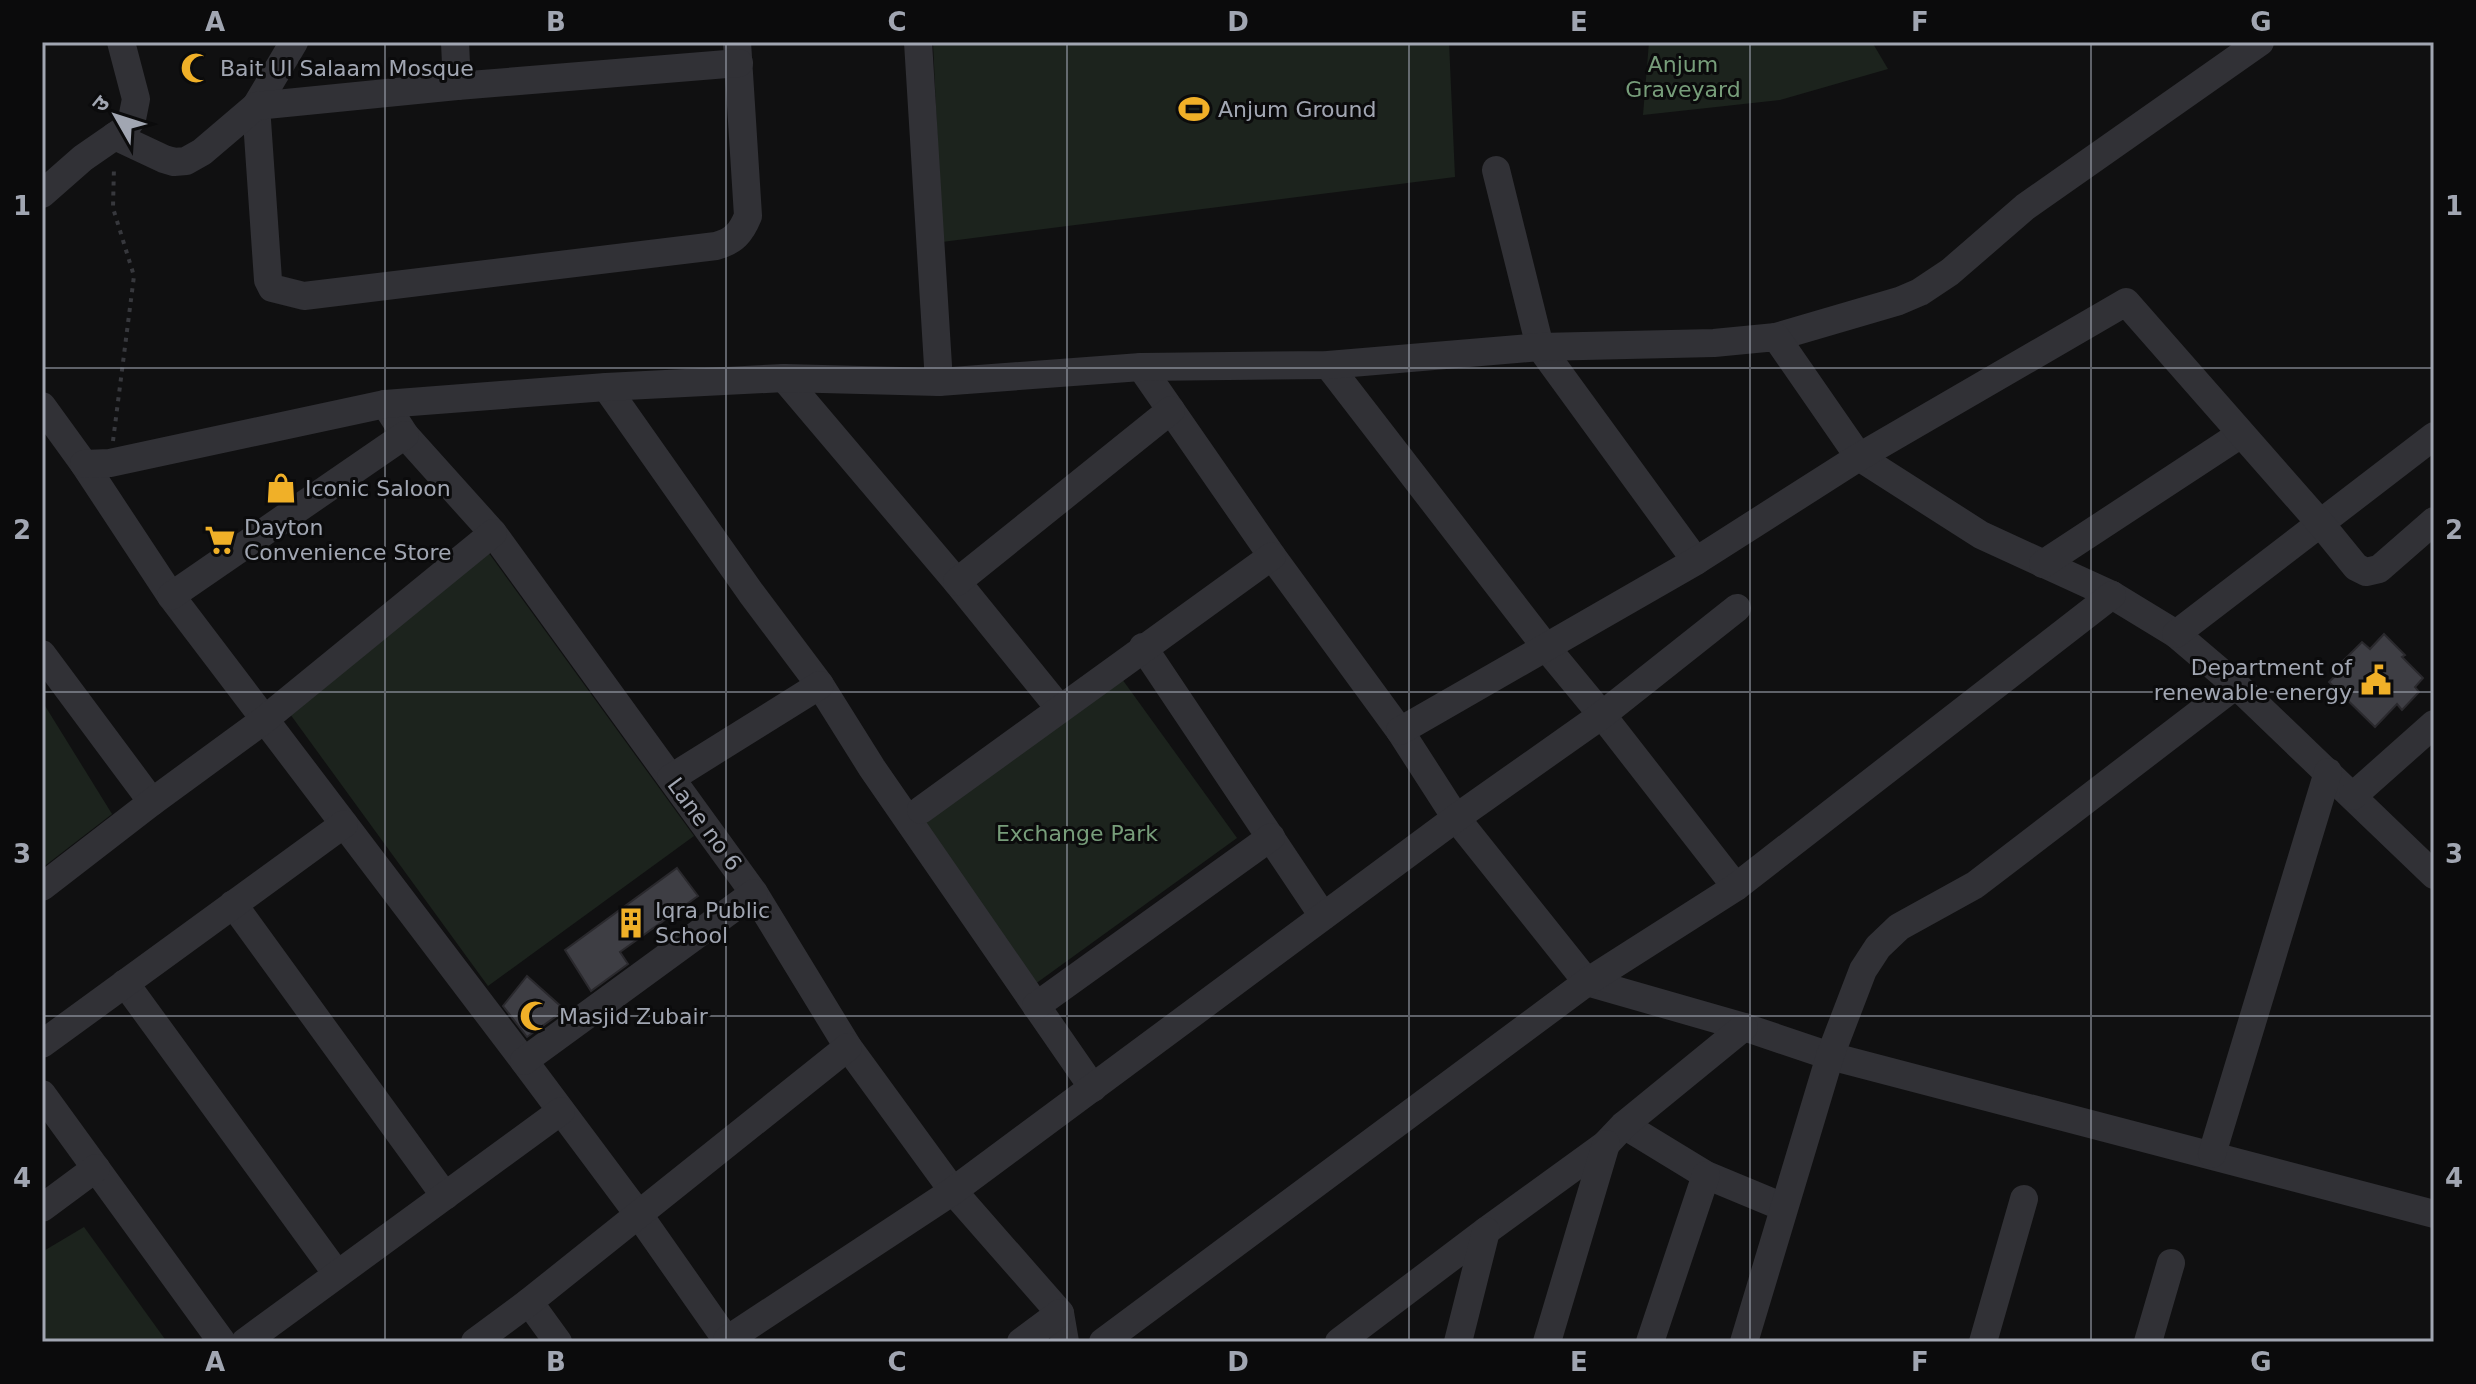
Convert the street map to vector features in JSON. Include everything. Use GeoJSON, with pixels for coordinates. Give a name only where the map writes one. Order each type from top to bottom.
{"type":"FeatureCollection","features":[{"type":"Feature","properties":{"kind":"street"},"geometry":{"type":"LineString","coordinates":[[42,194],[83,158],[125,129],[132,119],[135,109],[133,84],[121,42]]}},
{"type":"Feature","properties":{"kind":"street"},"geometry":{"type":"LineString","coordinates":[[115,136],[164,159],[186,161],[202,152],[256,106],[294,42]]}},
{"type":"Feature","properties":{"kind":"street"},"geometry":{"type":"LineString","coordinates":[[455,42],[457,86]]}},
{"type":"Feature","properties":{"kind":"street"},"geometry":{"type":"LineString","coordinates":[[918,42],[939,382]]}},
{"type":"Feature","properties":{"kind":"street"},"geometry":{"type":"LineString","coordinates":[[97,464],[385,404],[606,387],[784,378],[939,382],[1141,367],[1328,365],[1540,347],[1714,343],[1776,337],[1920,292],[1950,272],[2025,207],[2260,42]]}},
{"type":"Feature","properties":{"kind":"street"},"geometry":{"type":"LineString","coordinates":[[738,53],[748,216],[738,235],[729,242],[701,248],[304,296],[272,288],[268,280],[256,106],[738,53]]}},
{"type":"Feature","properties":{"kind":"street"},"geometry":{"type":"LineString","coordinates":[[1496,170],[1540,347],[1696,561]]}},
{"type":"Feature","properties":{"kind":"street"},"geometry":{"type":"LineString","coordinates":[[1400,731],[1696,561],[1859,457],[2126,302],[2356,567],[2366,572],[2379,569],[2434,521]]}},
{"type":"Feature","properties":{"kind":"street"},"geometry":{"type":"LineString","coordinates":[[1776,337],[1859,457],[1981,535],[2112,595],[2176,634],[2236,685],[2434,875]]}},
{"type":"Feature","properties":{"kind":"street"},"geometry":{"type":"LineString","coordinates":[[1328,365],[1736,887]]}},
{"type":"Feature","properties":{"kind":"street"},"geometry":{"type":"LineString","coordinates":[[1141,367],[1272,556],[1400,731],[1456,818],[1587,982],[1744,1027],[1830,1056],[2434,1214]]}},
{"type":"Feature","properties":{"kind":"street"},"geometry":{"type":"LineString","coordinates":[[784,378],[1060,709]]}},
{"type":"Feature","properties":{"kind":"street"},"geometry":{"type":"LineString","coordinates":[[606,387],[741,580],[820,685],[872,768],[1093,1088]]}},
{"type":"Feature","properties":{"kind":"street","name":"Lane no 6"},"geometry":{"type":"LineString","coordinates":[[385,404],[405,435],[493,533],[754,893],[848,1047],[953,1191],[1060,1313]]}},
{"type":"Feature","properties":{"kind":"street"},"geometry":{"type":"LineString","coordinates":[[42,406],[97,464],[171,596],[524,1061],[728,1341],[953,1191],[1456,818],[1602,715],[1737,608]]}},
{"type":"Feature","properties":{"kind":"street"},"geometry":{"type":"LineString","coordinates":[[957,582],[1171,410]]}},
{"type":"Feature","properties":{"kind":"street"},"geometry":{"type":"LineString","coordinates":[[2043,564],[2241,434]]}},
{"type":"Feature","properties":{"kind":"street"},"geometry":{"type":"LineString","coordinates":[[171,596],[405,435]]}},
{"type":"Feature","properties":{"kind":"street"},"geometry":{"type":"LineString","coordinates":[[2176,634],[2434,436]]}},
{"type":"Feature","properties":{"kind":"street"},"geometry":{"type":"LineString","coordinates":[[42,887],[264,720],[493,533]]}},
{"type":"Feature","properties":{"kind":"street"},"geometry":{"type":"LineString","coordinates":[[921,810],[1272,556]]}},
{"type":"Feature","properties":{"kind":"street"},"geometry":{"type":"LineString","coordinates":[[1103,1342],[1587,982],[1736,887],[2112,595]]}},
{"type":"Feature","properties":{"kind":"street"},"geometry":{"type":"LineString","coordinates":[[1143,647],[1323,916]]}},
{"type":"Feature","properties":{"kind":"street"},"geometry":{"type":"LineString","coordinates":[[42,654],[152,802]]}},
{"type":"Feature","properties":{"kind":"street"},"geometry":{"type":"LineString","coordinates":[[671,778],[820,685]]}},
{"type":"Feature","properties":{"kind":"street"},"geometry":{"type":"LineString","coordinates":[[1744,1342],[1830,1056],[1863,970],[1878,947],[1899,927],[1975,885],[2236,685]]}},
{"type":"Feature","properties":{"kind":"street"},"geometry":{"type":"LineString","coordinates":[[2353,796],[2434,724]]}},
{"type":"Feature","properties":{"kind":"street"},"geometry":{"type":"LineString","coordinates":[[2212,1154],[2328,772]]}},
{"type":"Feature","properties":{"kind":"street"},"geometry":{"type":"LineString","coordinates":[[42,1044],[344,824]]}},
{"type":"Feature","properties":{"kind":"street"},"geometry":{"type":"LineString","coordinates":[[1036,1006],[1271,837]]}},
{"type":"Feature","properties":{"kind":"street"},"geometry":{"type":"LineString","coordinates":[[524,1061],[754,893]]}},
{"type":"Feature","properties":{"kind":"street"},"geometry":{"type":"LineString","coordinates":[[233,904],[445,1196]]}},
{"type":"Feature","properties":{"kind":"street"},"geometry":{"type":"LineString","coordinates":[[125,983],[337,1274]]}},
{"type":"Feature","properties":{"kind":"street"},"geometry":{"type":"LineString","coordinates":[[1339,1342],[1369,1329],[1486,1231],[1615,1135],[1744,1027]]}},
{"type":"Feature","properties":{"kind":"street"},"geometry":{"type":"LineString","coordinates":[[475,1342],[848,1047]]}},
{"type":"Feature","properties":{"kind":"street"},"geometry":{"type":"LineString","coordinates":[[42,1094],[222,1342]]}},
{"type":"Feature","properties":{"kind":"street"},"geometry":{"type":"LineString","coordinates":[[245,1342],[561,1111]]}},
{"type":"Feature","properties":{"kind":"street"},"geometry":{"type":"LineString","coordinates":[[1615,1135],[1783,1207]]}},
{"type":"Feature","properties":{"kind":"street"},"geometry":{"type":"LineString","coordinates":[[1547,1342],[1615,1135]]}},
{"type":"Feature","properties":{"kind":"street"},"geometry":{"type":"LineString","coordinates":[[42,1208],[96,1168]]}},
{"type":"Feature","properties":{"kind":"street"},"geometry":{"type":"LineString","coordinates":[[1650,1342],[1706,1175]]}},
{"type":"Feature","properties":{"kind":"street"},"geometry":{"type":"LineString","coordinates":[[1983,1342],[2024,1199]]}},
{"type":"Feature","properties":{"kind":"street"},"geometry":{"type":"LineString","coordinates":[[1458,1342],[1486,1231]]}},
{"type":"Feature","properties":{"kind":"street"},"geometry":{"type":"LineString","coordinates":[[2148,1342],[2171,1263]]}},
{"type":"Feature","properties":{"kind":"street"},"geometry":{"type":"LineString","coordinates":[[529,1302],[558,1342]]}},
{"type":"Feature","properties":{"kind":"street"},"geometry":{"type":"LineString","coordinates":[[1021,1342],[1060,1313],[1065,1342]]}},
{"type":"Feature","properties":{"kind":"path"},"geometry":{"type":"LineString","coordinates":[[97,464],[134,276],[113,208],[115,136]]}},
{"type":"Feature","properties":{"kind":"green space","name":"Anjum Ground"},"geometry":{"type":"Polygon","coordinates":[[[933,42],[1449,42],[1455,177],[942,242],[933,42]]]}},
{"type":"Feature","properties":{"kind":"green space","name":"Anjum Graveyard"},"geometry":{"type":"Polygon","coordinates":[[[1649,42],[1872,42],[1888,69],[1780,100],[1643,115],[1649,42]]]}},
{"type":"Feature","properties":{"kind":"green space"},"geometry":{"type":"Polygon","coordinates":[[[488,552],[694,836],[488,986],[282,703],[488,552]]]}},
{"type":"Feature","properties":{"kind":"green space","name":"Exchange Park"},"geometry":{"type":"Polygon","coordinates":[[[1122,679],[1237,838],[1031,987],[917,828],[1122,679]]]}},
{"type":"Feature","properties":{"kind":"green space"},"geometry":{"type":"Polygon","coordinates":[[[42,701],[112,814],[42,868],[42,701]]]}},
{"type":"Feature","properties":{"kind":"green space"},"geometry":{"type":"Polygon","coordinates":[[[84,1227],[167,1342],[42,1342],[42,1252],[84,1227]]]}},
{"type":"Feature","properties":{"kind":"building","name":"Department of renewable energy"},"geometry":{"type":"Polygon","coordinates":[[[2384,634],[2423,678],[2415,687],[2419,692],[2402,710],[2397,704],[2375,727],[2329,682],[2345,666],[2341,663],[2362,642],[2370,649],[2384,634]]]}},
{"type":"Feature","properties":{"kind":"building","name":"Iqra Public School"},"geometry":{"type":"Polygon","coordinates":[[[677,868],[698,896],[620,952],[628,964],[591,991],[565,950],[677,868]]]}},
{"type":"Feature","properties":{"kind":"building","name":"Masjid Zubair"},"geometry":{"type":"Polygon","coordinates":[[[527,976],[565,1010],[527,1037],[503,1006],[527,976]]]}},
{"type":"Feature","properties":{"kind":"place","name":"Bait Ul Salaam Mosque"},"geometry":{"type":"Point","coordinates":[196,68]}},
{"type":"Feature","properties":{"kind":"place","name":"Anjum Ground"},"geometry":{"type":"Point","coordinates":[1194,109]}},
{"type":"Feature","properties":{"kind":"place","name":"Iconic Saloon"},"geometry":{"type":"Point","coordinates":[281,488]}},
{"type":"Feature","properties":{"kind":"place","name":"Dayton Convenience Store"},"geometry":{"type":"Point","coordinates":[220,540]}},
{"type":"Feature","properties":{"kind":"place","name":"Department of renewable energy"},"geometry":{"type":"Point","coordinates":[2376,680]}},
{"type":"Feature","properties":{"kind":"place","name":"Iqra Public School"},"geometry":{"type":"Point","coordinates":[631,923]}},
{"type":"Feature","properties":{"kind":"place","name":"Masjid Zubair"},"geometry":{"type":"Point","coordinates":[535,1016]}}]}
